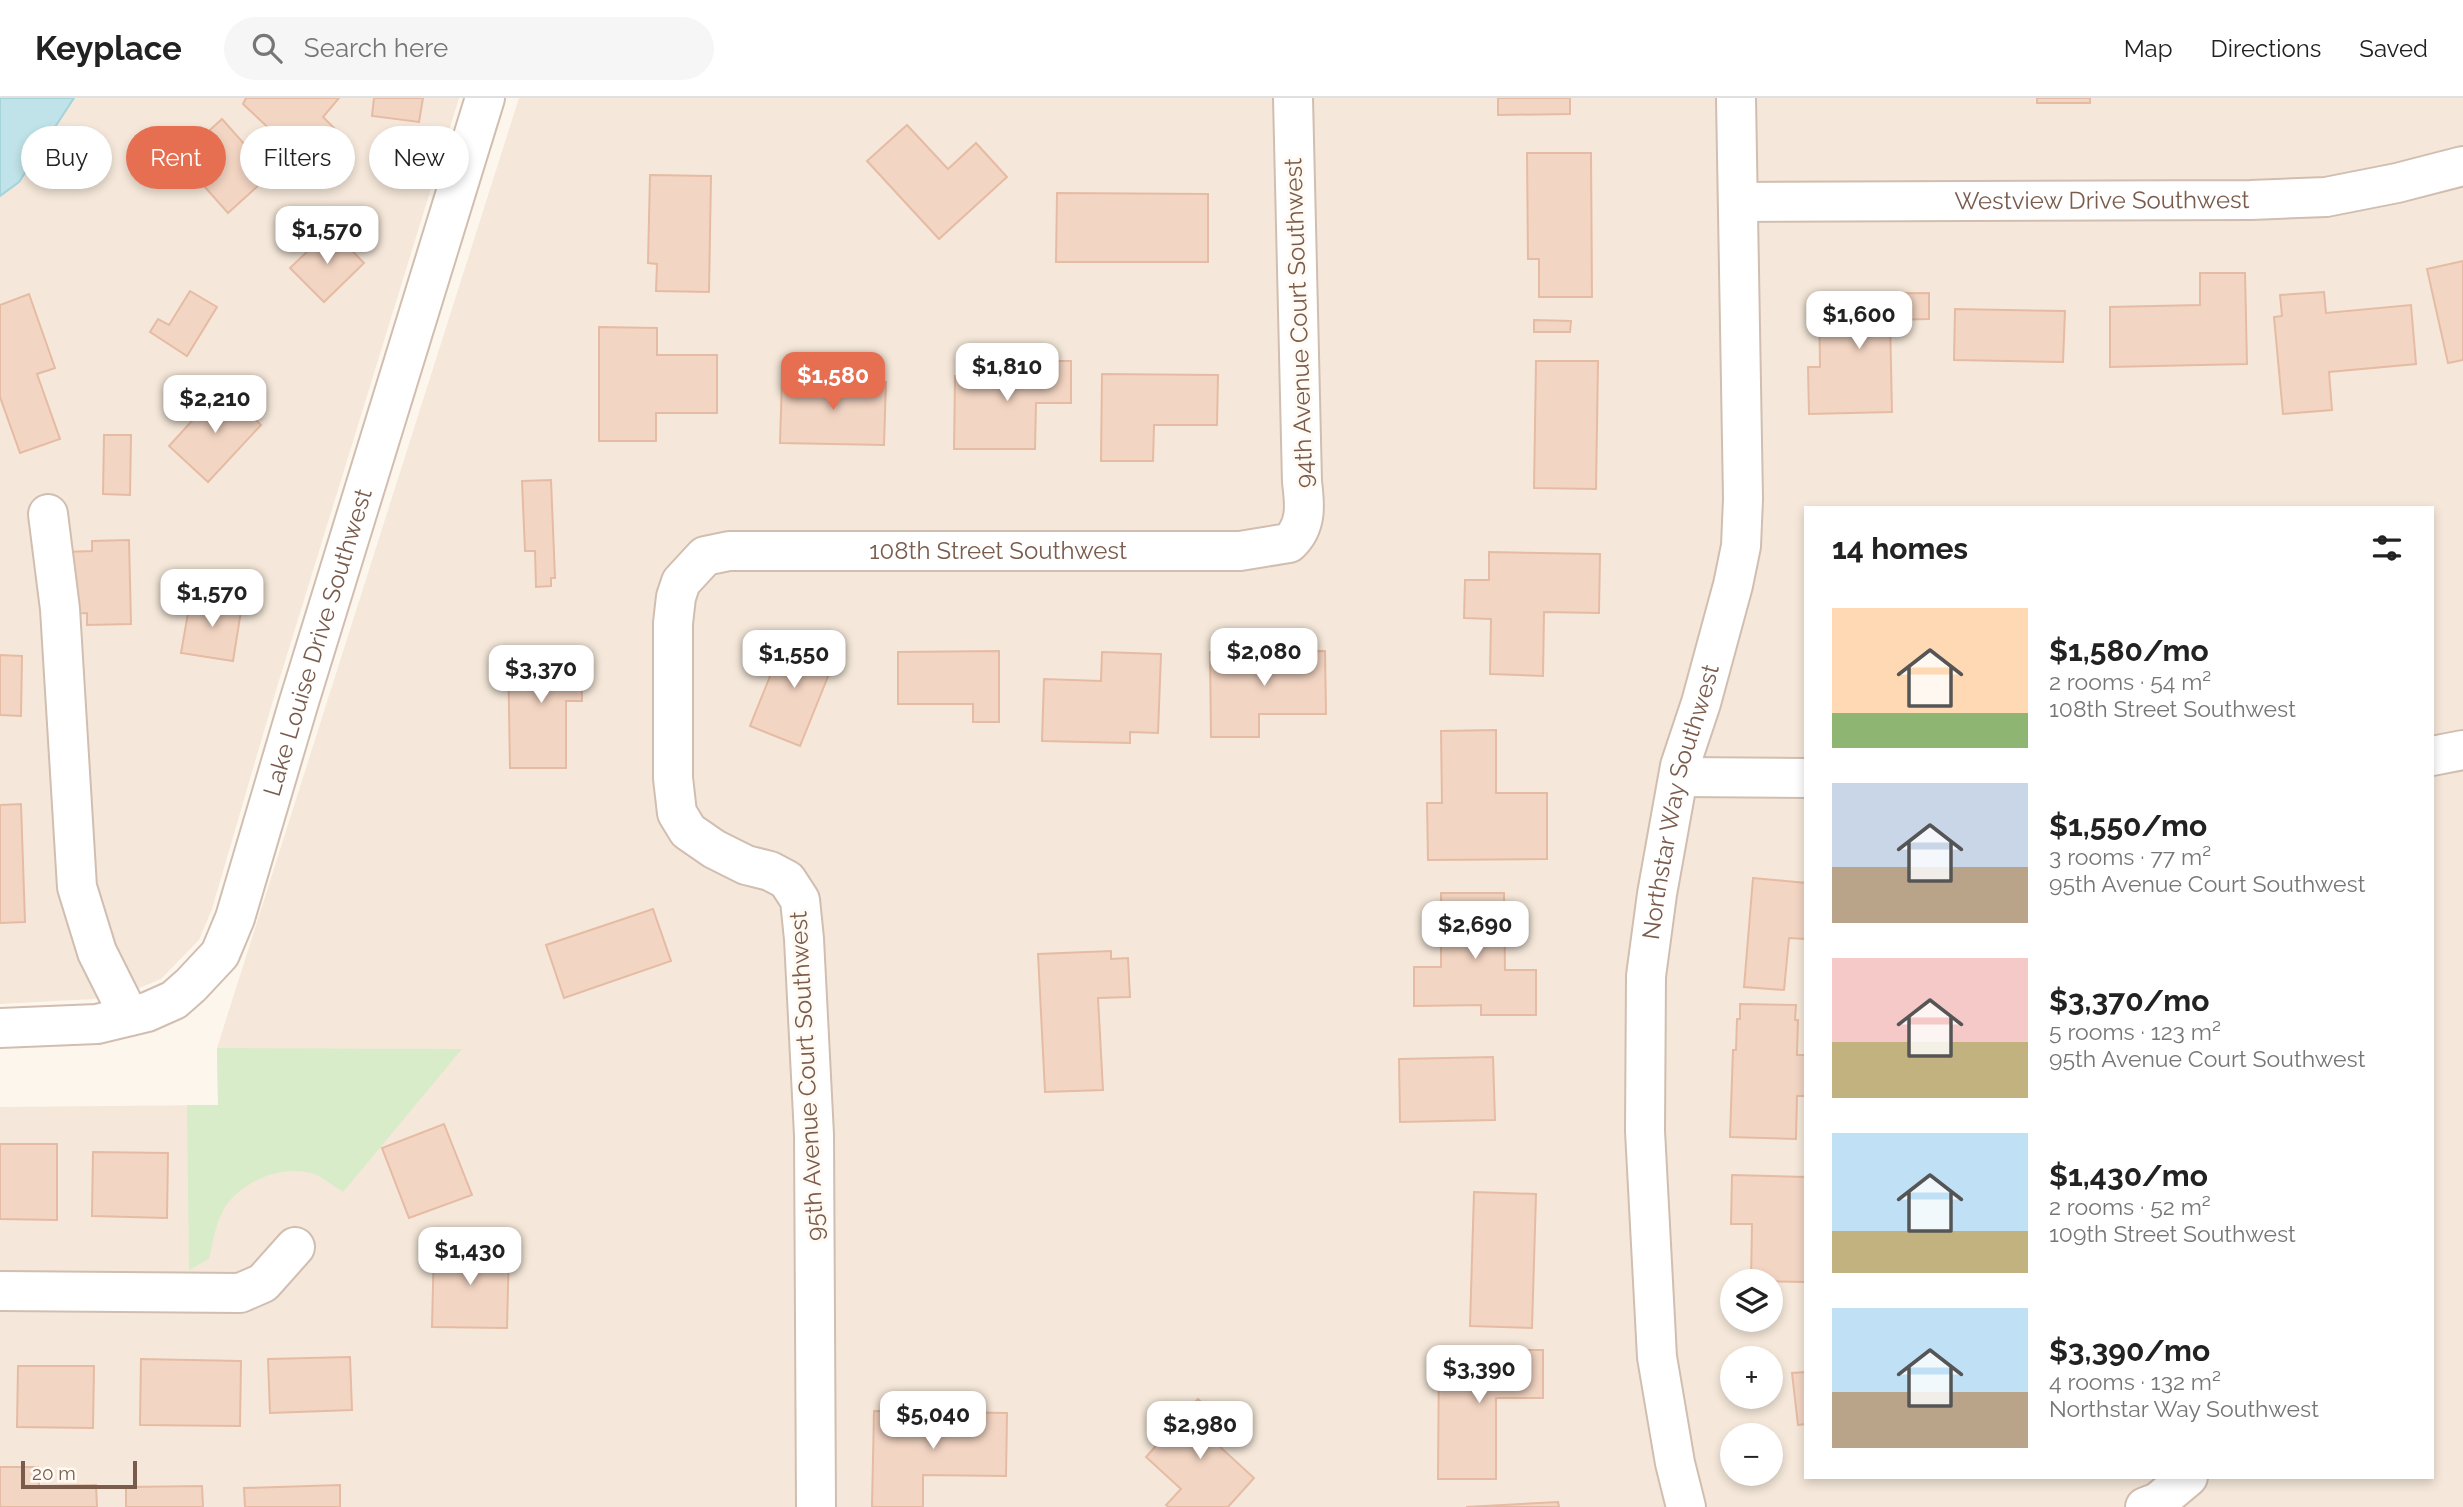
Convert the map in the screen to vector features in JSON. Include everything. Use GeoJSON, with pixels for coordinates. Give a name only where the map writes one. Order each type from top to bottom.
{"type":"FeatureCollection","features":[{"type":"Feature","properties":{"kind":"street","name":"Lake Louise Drive Southwest"},"geometry":{"type":"LineString","coordinates":[[0,1028],[97,1024],[147,1012],[174,1000],[220,954],[235,918],[485,98]]}},
{"type":"Feature","properties":{"kind":"street","name":"94th Avenue Court Southwest"},"geometry":{"type":"LineString","coordinates":[[1289,543],[1301,526],[1305,507],[1302,482],[1293,98]]}},
{"type":"Feature","properties":{"kind":"street","name":"Northstar Way Southwest"},"geometry":{"type":"LineString","coordinates":[[1686,1507],[1675,1463],[1657,1357],[1645,1131],[1646,976],[1657,894],[1681,766],[1701,703],[1741,546],[1743,499],[1736,98]]}},
{"type":"Feature","properties":{"kind":"street","name":"Westview Drive Southwest"},"geometry":{"type":"LineString","coordinates":[[1738,202],[2251,201],[2326,197],[2463,166]]}},
{"type":"Feature","properties":{"kind":"street"},"geometry":{"type":"LineString","coordinates":[[48,514],[60,609],[77,887],[97,953],[130,1016]]}},
{"type":"Feature","properties":{"kind":"street","name":"108th Street Southwest"},"geometry":{"type":"LineString","coordinates":[[705,556],[729,551],[1240,551],[1289,543]]}},
{"type":"Feature","properties":{"kind":"street","name":"95th Avenue Court Southwest"},"geometry":{"type":"LineString","coordinates":[[705,556],[681,582],[673,623],[673,778],[677,813],[688,831],[713,849],[787,880],[800,900],[814,1135],[816,1507]]}},
{"type":"Feature","properties":{"kind":"street"},"geometry":{"type":"LineString","coordinates":[[2434,756],[2463,750]]}},
{"type":"Feature","properties":{"kind":"street"},"geometry":{"type":"LineString","coordinates":[[1680,777],[1804,778]]}},
{"type":"Feature","properties":{"kind":"street"},"geometry":{"type":"LineString","coordinates":[[0,1291],[240,1293],[263,1283],[295,1247]]}},
{"type":"Feature","properties":{"kind":"street"},"geometry":{"type":"LineString","coordinates":[[2152,1504],[2185,1479]]}},
{"type":"Feature","properties":{"kind":"shaded area"},"geometry":{"type":"Polygon","coordinates":[[[74,98],[459,98],[450,126],[369,126],[369,189],[431,189],[274,697],[212,909],[199,940],[161,979],[139,988],[93,999],[0,1004],[0,196],[21,179],[21,189],[112,189],[112,126],[56,126],[74,98]]]}},
{"type":"Feature","properties":{"kind":"shaded area"},"geometry":{"type":"Polygon","coordinates":[[[519,98],[2463,98],[2463,1507],[0,1507],[0,1107],[218,1105],[217,1048],[519,98]]]}},
{"type":"Feature","properties":{"kind":"green space"},"geometry":{"type":"Polygon","coordinates":[[[217,1048],[462,1049],[343,1192],[311,1173],[287,1171],[263,1177],[242,1190],[225,1207],[209,1259],[189,1270],[187,1105],[218,1105],[217,1048]]]}},
{"type":"Feature","properties":{"kind":"water"},"geometry":{"type":"Polygon","coordinates":[[[0,98],[74,98],[56,126],[21,126],[21,179],[0,196],[0,98]]]}},
{"type":"Feature","properties":{"kind":"building"},"geometry":{"type":"Polygon","coordinates":[[[246,98],[339,98],[323,117],[332,126],[267,126],[243,104],[246,98]]]}},
{"type":"Feature","properties":{"kind":"building"},"geometry":{"type":"Polygon","coordinates":[[[374,98],[423,98],[419,122],[372,116],[374,98]]]}},
{"type":"Feature","properties":{"kind":"building"},"geometry":{"type":"Polygon","coordinates":[[[1498,98],[1570,98],[1570,114],[1498,115],[1498,98]]]}},
{"type":"Feature","properties":{"kind":"building"},"geometry":{"type":"Polygon","coordinates":[[[2037,98],[2090,98],[2090,103],[2037,103],[2037,98]]]}},
{"type":"Feature","properties":{"kind":"building"},"geometry":{"type":"Polygon","coordinates":[[[222,119],[240,139],[240,189],[254,189],[228,213],[207,189],[226,189],[226,126],[214,126],[222,119]]]}},
{"type":"Feature","properties":{"kind":"building"},"geometry":{"type":"Polygon","coordinates":[[[907,125],[948,169],[976,143],[1007,177],[939,239],[867,161],[907,125]]]}},
{"type":"Feature","properties":{"kind":"building"},"geometry":{"type":"Polygon","coordinates":[[[1527,153],[1591,153],[1592,297],[1539,297],[1539,259],[1528,259],[1527,153]]]}},
{"type":"Feature","properties":{"kind":"building"},"geometry":{"type":"Polygon","coordinates":[[[650,175],[711,176],[709,292],[656,291],[657,264],[648,263],[650,175]]]}},
{"type":"Feature","properties":{"kind":"building"},"geometry":{"type":"Polygon","coordinates":[[[1057,193],[1208,194],[1208,262],[1056,262],[1057,193]]]}},
{"type":"Feature","properties":{"kind":"building"},"geometry":{"type":"Polygon","coordinates":[[[331,229],[364,263],[324,302],[290,268],[331,229]]]}},
{"type":"Feature","properties":{"kind":"building"},"geometry":{"type":"Polygon","coordinates":[[[2463,261],[2463,360],[2448,363],[2427,269],[2463,261]]]}},
{"type":"Feature","properties":{"kind":"building"},"geometry":{"type":"Polygon","coordinates":[[[2200,273],[2245,273],[2247,364],[2110,367],[2110,307],[2200,305],[2200,273]]]}},
{"type":"Feature","properties":{"kind":"building"},"geometry":{"type":"Polygon","coordinates":[[[190,291],[217,307],[187,356],[150,332],[158,319],[169,325],[190,291]]]}},
{"type":"Feature","properties":{"kind":"building"},"geometry":{"type":"Polygon","coordinates":[[[2324,292],[2326,313],[2411,305],[2416,364],[2329,372],[2332,410],[2283,414],[2274,317],[2282,316],[2280,295],[2324,292]]]}},
{"type":"Feature","properties":{"kind":"building"},"geometry":{"type":"Polygon","coordinates":[[[1929,293],[1929,319],[1890,320],[1892,412],[1809,414],[1808,367],[1820,367],[1819,294],[1929,293]]]}},
{"type":"Feature","properties":{"kind":"building"},"geometry":{"type":"Polygon","coordinates":[[[29,294],[55,368],[37,374],[60,439],[20,453],[0,397],[0,305],[29,294]]]}},
{"type":"Feature","properties":{"kind":"building"},"geometry":{"type":"Polygon","coordinates":[[[1955,309],[2065,311],[2063,362],[1954,360],[1955,309]]]}},
{"type":"Feature","properties":{"kind":"building"},"geometry":{"type":"Polygon","coordinates":[[[1534,320],[1571,321],[1570,332],[1534,332],[1534,320]]]}},
{"type":"Feature","properties":{"kind":"building"},"geometry":{"type":"Polygon","coordinates":[[[599,327],[657,328],[657,355],[717,355],[717,413],[656,413],[656,441],[599,441],[599,327]]]}},
{"type":"Feature","properties":{"kind":"building"},"geometry":{"type":"Polygon","coordinates":[[[988,361],[1071,361],[1071,403],[1036,403],[1035,449],[954,449],[955,376],[988,377],[988,361]]]}},
{"type":"Feature","properties":{"kind":"building"},"geometry":{"type":"Polygon","coordinates":[[[1536,361],[1598,361],[1596,489],[1534,488],[1536,361]]]}},
{"type":"Feature","properties":{"kind":"building"},"geometry":{"type":"Polygon","coordinates":[[[1102,374],[1218,375],[1217,425],[1154,425],[1153,461],[1101,461],[1102,374]]]}},
{"type":"Feature","properties":{"kind":"building"},"geometry":{"type":"Polygon","coordinates":[[[782,379],[886,382],[884,445],[780,443],[782,379]]]}},
{"type":"Feature","properties":{"kind":"building"},"geometry":{"type":"Polygon","coordinates":[[[222,388],[261,425],[208,482],[169,446],[222,388]]]}},
{"type":"Feature","properties":{"kind":"building"},"geometry":{"type":"Polygon","coordinates":[[[104,435],[131,435],[130,495],[103,494],[104,435]]]}},
{"type":"Feature","properties":{"kind":"building"},"geometry":{"type":"Polygon","coordinates":[[[551,480],[555,578],[551,578],[551,586],[536,587],[535,551],[525,551],[522,481],[551,480]]]}},
{"type":"Feature","properties":{"kind":"building"},"geometry":{"type":"Polygon","coordinates":[[[129,540],[131,624],[87,625],[87,613],[65,614],[65,552],[92,551],[92,541],[129,540]]]}},
{"type":"Feature","properties":{"kind":"building"},"geometry":{"type":"Polygon","coordinates":[[[1489,552],[1600,554],[1599,613],[1544,612],[1543,676],[1490,674],[1491,619],[1464,618],[1465,580],[1489,580],[1489,552]]]}},
{"type":"Feature","properties":{"kind":"building"},"geometry":{"type":"Polygon","coordinates":[[[191,596],[242,605],[233,661],[181,653],[191,596]]]}},
{"type":"Feature","properties":{"kind":"building"},"geometry":{"type":"Polygon","coordinates":[[[787,634],[837,654],[800,746],[750,726],[787,634]]]}},
{"type":"Feature","properties":{"kind":"building"},"geometry":{"type":"Polygon","coordinates":[[[581,649],[582,701],[566,701],[566,768],[510,768],[508,651],[581,649]]]}},
{"type":"Feature","properties":{"kind":"building"},"geometry":{"type":"Polygon","coordinates":[[[999,651],[999,722],[973,722],[973,704],[898,704],[898,652],[999,651]]]}},
{"type":"Feature","properties":{"kind":"building"},"geometry":{"type":"Polygon","coordinates":[[[1325,651],[1326,714],[1259,714],[1259,737],[1211,737],[1210,652],[1325,651]]]}},
{"type":"Feature","properties":{"kind":"building"},"geometry":{"type":"Polygon","coordinates":[[[1102,652],[1161,654],[1158,733],[1130,732],[1130,743],[1042,741],[1044,679],[1101,681],[1102,652]]]}},
{"type":"Feature","properties":{"kind":"building"},"geometry":{"type":"Polygon","coordinates":[[[0,655],[22,656],[21,716],[0,715],[0,655]]]}},
{"type":"Feature","properties":{"kind":"building"},"geometry":{"type":"Polygon","coordinates":[[[1496,730],[1496,793],[1547,793],[1547,859],[1428,860],[1427,803],[1442,803],[1441,731],[1496,730]]]}},
{"type":"Feature","properties":{"kind":"building"},"geometry":{"type":"Polygon","coordinates":[[[21,804],[25,922],[0,923],[0,805],[21,804]]]}},
{"type":"Feature","properties":{"kind":"building"},"geometry":{"type":"Polygon","coordinates":[[[1753,878],[1804,883],[1804,939],[1789,938],[1784,990],[1744,987],[1753,878]]]}},
{"type":"Feature","properties":{"kind":"building"},"geometry":{"type":"Polygon","coordinates":[[[1441,893],[1504,893],[1505,970],[1536,970],[1536,1015],[1481,1015],[1481,1005],[1414,1006],[1414,967],[1441,967],[1441,893]]]}},
{"type":"Feature","properties":{"kind":"building"},"geometry":{"type":"Polygon","coordinates":[[[653,909],[671,961],[564,998],[546,945],[653,909]]]}},
{"type":"Feature","properties":{"kind":"building"},"geometry":{"type":"Polygon","coordinates":[[[1111,951],[1111,959],[1128,958],[1130,997],[1098,998],[1103,1090],[1045,1092],[1038,954],[1111,951]]]}},
{"type":"Feature","properties":{"kind":"building"},"geometry":{"type":"Polygon","coordinates":[[[1740,1004],[1796,1005],[1797,1055],[1804,1055],[1804,1096],[1797,1096],[1796,1139],[1730,1137],[1733,1050],[1736,1050],[1737,1019],[1740,1019],[1740,1004]]]}},
{"type":"Feature","properties":{"kind":"building"},"geometry":{"type":"Polygon","coordinates":[[[1493,1057],[1495,1120],[1400,1122],[1399,1059],[1493,1057]]]}},
{"type":"Feature","properties":{"kind":"building"},"geometry":{"type":"Polygon","coordinates":[[[444,1124],[472,1195],[409,1218],[382,1148],[444,1124]]]}},
{"type":"Feature","properties":{"kind":"building"},"geometry":{"type":"Polygon","coordinates":[[[0,1144],[57,1144],[57,1220],[0,1219],[0,1144]]]}},
{"type":"Feature","properties":{"kind":"building"},"geometry":{"type":"Polygon","coordinates":[[[93,1152],[168,1153],[167,1218],[92,1216],[93,1152]]]}},
{"type":"Feature","properties":{"kind":"building"},"geometry":{"type":"Polygon","coordinates":[[[1732,1175],[1804,1177],[1804,1282],[1783,1282],[1783,1269],[1751,1269],[1752,1224],[1731,1224],[1732,1175]]]}},
{"type":"Feature","properties":{"kind":"building"},"geometry":{"type":"Polygon","coordinates":[[[1474,1192],[1536,1194],[1532,1328],[1470,1326],[1474,1192]]]}},
{"type":"Feature","properties":{"kind":"building"},"geometry":{"type":"Polygon","coordinates":[[[434,1245],[509,1247],[507,1328],[432,1327],[434,1245]]]}},
{"type":"Feature","properties":{"kind":"building"},"geometry":{"type":"Polygon","coordinates":[[[1439,1350],[1543,1350],[1543,1398],[1496,1398],[1496,1479],[1438,1479],[1439,1350]]]}},
{"type":"Feature","properties":{"kind":"building"},"geometry":{"type":"Polygon","coordinates":[[[350,1357],[352,1410],[270,1413],[268,1359],[350,1357]]]}},
{"type":"Feature","properties":{"kind":"building"},"geometry":{"type":"Polygon","coordinates":[[[141,1359],[241,1361],[240,1426],[140,1425],[141,1359]]]}},
{"type":"Feature","properties":{"kind":"building"},"geometry":{"type":"Polygon","coordinates":[[[18,1366],[94,1366],[93,1428],[17,1427],[18,1366]]]}},
{"type":"Feature","properties":{"kind":"building"},"geometry":{"type":"Polygon","coordinates":[[[1804,1372],[1804,1424],[1798,1425],[1792,1373],[1804,1372]]]}},
{"type":"Feature","properties":{"kind":"building"},"geometry":{"type":"Polygon","coordinates":[[[1198,1399],[1233,1431],[1219,1446],[1254,1478],[1228,1507],[1169,1507],[1166,1505],[1181,1489],[1146,1457],[1198,1399]]]}},
{"type":"Feature","properties":{"kind":"building"},"geometry":{"type":"Polygon","coordinates":[[[874,1411],[1007,1413],[1006,1476],[923,1475],[923,1507],[872,1507],[874,1411]]]}},
{"type":"Feature","properties":{"kind":"building"},"geometry":{"type":"Polygon","coordinates":[[[0,1467],[38,1467],[39,1486],[96,1485],[97,1507],[0,1507],[0,1467]]]}},
{"type":"Feature","properties":{"kind":"building"},"geometry":{"type":"Polygon","coordinates":[[[340,1485],[340,1507],[245,1507],[244,1488],[340,1485]]]}},
{"type":"Feature","properties":{"kind":"building"},"geometry":{"type":"Polygon","coordinates":[[[202,1486],[203,1507],[126,1507],[126,1487],[202,1486]]]}},
{"type":"Feature","properties":{"kind":"building"},"geometry":{"type":"Polygon","coordinates":[[[1558,1502],[1559,1507],[1466,1507],[1558,1502]]]}}]}
